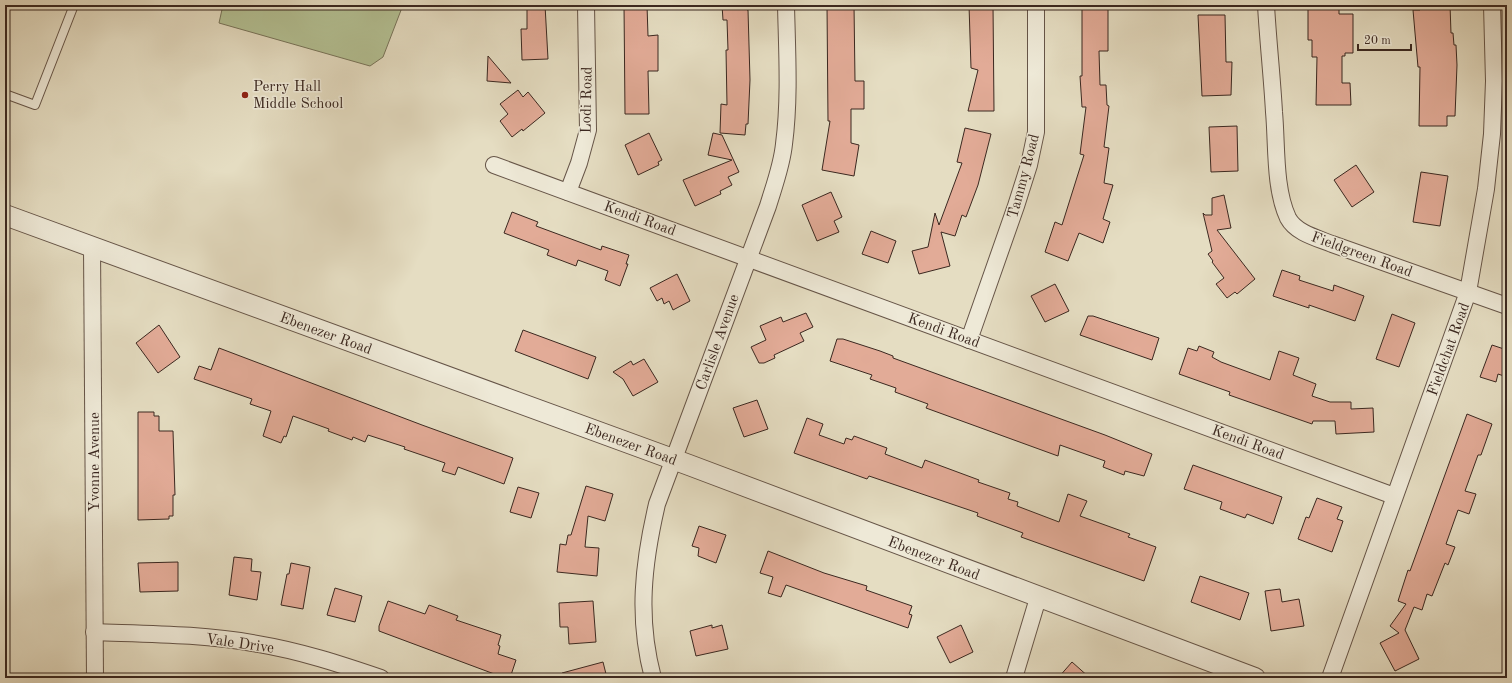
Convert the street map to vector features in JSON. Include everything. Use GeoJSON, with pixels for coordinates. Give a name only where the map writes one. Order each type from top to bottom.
{"type":"FeatureCollection","features":[{"type":"Feature","properties":{"kind":"street","name":"Lodi Road"},"geometry":{"type":"LineString","coordinates":[[568,192],[579,162],[588,130],[586,5]]}},
{"type":"Feature","properties":{"kind":"street","name":"Carlisle Avenue"},"geometry":{"type":"LineString","coordinates":[[653,678],[646,645],[642,611],[645,563],[657,504],[768,206],[782,160],[785,143],[787,98],[786,5]]}},
{"type":"Feature","properties":{"kind":"street","name":"Tammy Road"},"geometry":{"type":"LineString","coordinates":[[969,340],[1021,192],[1029,165],[1036,132],[1036,5]]}},
{"type":"Feature","properties":{"kind":"street","name":"Fieldgreen Road"},"geometry":{"type":"LineString","coordinates":[[1266,5],[1281,193],[1289,218],[1294,225],[1306,234],[1507,306]]}},
{"type":"Feature","properties":{"kind":"street","name":"Fieldchat Road"},"geometry":{"type":"LineString","coordinates":[[1330,678],[1468,292],[1486,189],[1492,134],[1494,81],[1492,5]]}},
{"type":"Feature","properties":{"kind":"street","name":"Kendi Road"},"geometry":{"type":"LineString","coordinates":[[494,165],[1394,496]]}},
{"type":"Feature","properties":{"kind":"street","name":"Ebenezer Road"},"geometry":{"type":"LineString","coordinates":[[5,215],[673,460],[1038,598],[1255,678]]}},
{"type":"Feature","properties":{"kind":"street","name":"Yvonne Avenue"},"geometry":{"type":"LineString","coordinates":[[92,247],[95,678]]}},
{"type":"Feature","properties":{"kind":"street"},"geometry":{"type":"LineString","coordinates":[[1014,678],[1038,598]]}},
{"type":"Feature","properties":{"kind":"street","name":"Vale Drive"},"geometry":{"type":"LineString","coordinates":[[94,632],[189,636],[258,644],[308,655],[380,678]]}},
{"type":"Feature","properties":{"kind":"lane"},"geometry":{"type":"LineString","coordinates":[[5,94],[35,105],[74,5]]}},
{"type":"Feature","properties":{"kind":"green space"},"geometry":{"type":"Polygon","coordinates":[[[223,5],[403,5],[383,57],[370,66],[219,23],[223,5]]]}},
{"type":"Feature","properties":{"kind":"building"},"geometry":{"type":"Polygon","coordinates":[[[527,5],[545,5],[548,59],[522,60],[521,29],[527,29],[527,5]]]}},
{"type":"Feature","properties":{"kind":"building"},"geometry":{"type":"Polygon","coordinates":[[[624,5],[647,5],[648,36],[658,35],[658,71],[648,71],[649,114],[625,114],[624,5]]]}},
{"type":"Feature","properties":{"kind":"building"},"geometry":{"type":"Polygon","coordinates":[[[722,5],[746,5],[748,10],[750,80],[748,124],[746,124],[745,135],[720,133],[721,104],[727,105],[726,50],[728,50],[727,20],[723,20],[722,5]]]}},
{"type":"Feature","properties":{"kind":"building"},"geometry":{"type":"Polygon","coordinates":[[[827,5],[854,5],[855,81],[864,81],[864,109],[851,109],[851,143],[859,145],[854,176],[822,170],[830,121],[828,121],[827,5]]]}},
{"type":"Feature","properties":{"kind":"building"},"geometry":{"type":"Polygon","coordinates":[[[969,5],[993,5],[994,111],[968,111],[978,70],[971,68],[969,5]]]}},
{"type":"Feature","properties":{"kind":"building"},"geometry":{"type":"Polygon","coordinates":[[[1082,5],[1108,5],[1108,51],[1099,51],[1100,85],[1106,85],[1107,105],[1109,106],[1104,147],[1109,148],[1104,183],[1113,185],[1103,219],[1110,222],[1103,243],[1079,233],[1068,261],[1045,252],[1055,222],[1062,225],[1084,155],[1080,154],[1086,107],[1082,107],[1080,76],[1082,76],[1082,5]]]}},
{"type":"Feature","properties":{"kind":"building"},"geometry":{"type":"Polygon","coordinates":[[[1308,5],[1339,5],[1339,14],[1353,14],[1353,53],[1345,53],[1345,56],[1342,56],[1342,83],[1350,83],[1351,105],[1316,105],[1317,57],[1312,57],[1312,40],[1308,40],[1308,5]]]}},
{"type":"Feature","properties":{"kind":"building"},"geometry":{"type":"Polygon","coordinates":[[[1420,5],[1450,5],[1451,33],[1453,33],[1454,45],[1456,45],[1457,65],[1455,116],[1447,116],[1447,126],[1419,126],[1420,67],[1418,67],[1413,10],[1420,10],[1420,5]]]}},
{"type":"Feature","properties":{"kind":"building"},"geometry":{"type":"Polygon","coordinates":[[[1198,15],[1225,15],[1226,62],[1232,62],[1231,95],[1202,96],[1198,15]]]}},
{"type":"Feature","properties":{"kind":"building"},"geometry":{"type":"Polygon","coordinates":[[[488,56],[511,83],[487,81],[488,56]]]}},
{"type":"Feature","properties":{"kind":"building"},"geometry":{"type":"Polygon","coordinates":[[[518,90],[523,97],[528,92],[545,113],[523,131],[522,129],[512,137],[500,121],[508,114],[500,104],[518,90]]]}},
{"type":"Feature","properties":{"kind":"building"},"geometry":{"type":"Polygon","coordinates":[[[1237,126],[1238,171],[1211,172],[1209,127],[1237,126]]]}},
{"type":"Feature","properties":{"kind":"building"},"geometry":{"type":"Polygon","coordinates":[[[965,128],[991,134],[978,185],[966,217],[962,215],[955,236],[941,232],[950,266],[919,274],[912,251],[928,247],[935,213],[939,225],[962,163],[957,162],[965,128]]]}},
{"type":"Feature","properties":{"kind":"building"},"geometry":{"type":"Polygon","coordinates":[[[649,133],[662,160],[658,162],[659,165],[638,175],[625,145],[649,133]]]}},
{"type":"Feature","properties":{"kind":"building"},"geometry":{"type":"Polygon","coordinates":[[[713,133],[722,135],[739,172],[728,177],[732,185],[720,191],[721,194],[695,206],[683,180],[732,160],[708,155],[713,133]]]}},
{"type":"Feature","properties":{"kind":"building"},"geometry":{"type":"Polygon","coordinates":[[[1356,165],[1374,192],[1352,207],[1334,180],[1356,165]]]}},
{"type":"Feature","properties":{"kind":"building"},"geometry":{"type":"Polygon","coordinates":[[[1421,172],[1448,176],[1440,226],[1413,222],[1421,172]]]}},
{"type":"Feature","properties":{"kind":"building"},"geometry":{"type":"Polygon","coordinates":[[[831,192],[842,217],[834,221],[839,232],[817,241],[802,205],[831,192]]]}},
{"type":"Feature","properties":{"kind":"building"},"geometry":{"type":"Polygon","coordinates":[[[1224,195],[1231,228],[1217,230],[1255,279],[1237,294],[1235,292],[1227,298],[1216,284],[1224,278],[1208,254],[1212,251],[1203,213],[1205,215],[1212,215],[1212,198],[1224,195]]]}},
{"type":"Feature","properties":{"kind":"building"},"geometry":{"type":"Polygon","coordinates":[[[512,212],[538,222],[536,226],[601,250],[602,246],[629,255],[626,264],[628,264],[620,286],[605,280],[608,271],[578,260],[576,266],[547,255],[549,250],[504,233],[512,212]]]}},
{"type":"Feature","properties":{"kind":"building"},"geometry":{"type":"Polygon","coordinates":[[[871,231],[896,241],[888,263],[862,254],[871,231]]]}},
{"type":"Feature","properties":{"kind":"building"},"geometry":{"type":"Polygon","coordinates":[[[1282,270],[1300,276],[1299,280],[1333,291],[1334,285],[1364,296],[1355,321],[1309,305],[1309,308],[1273,296],[1282,270]]]}},
{"type":"Feature","properties":{"kind":"building"},"geometry":{"type":"Polygon","coordinates":[[[677,274],[690,301],[673,310],[669,301],[664,304],[662,298],[657,301],[650,288],[677,274]]]}},
{"type":"Feature","properties":{"kind":"building"},"geometry":{"type":"Polygon","coordinates":[[[1055,284],[1069,311],[1045,322],[1031,296],[1055,284]]]}},
{"type":"Feature","properties":{"kind":"building"},"geometry":{"type":"Polygon","coordinates":[[[806,313],[813,327],[800,333],[804,341],[774,355],[775,358],[764,363],[759,363],[751,347],[766,340],[760,326],[781,317],[783,322],[806,313]]]}},
{"type":"Feature","properties":{"kind":"building"},"geometry":{"type":"Polygon","coordinates":[[[1392,314],[1415,323],[1399,367],[1376,359],[1392,314]]]}},
{"type":"Feature","properties":{"kind":"building"},"geometry":{"type":"Polygon","coordinates":[[[1088,316],[1093,316],[1159,338],[1152,360],[1080,335],[1088,316]]]}},
{"type":"Feature","properties":{"kind":"building"},"geometry":{"type":"Polygon","coordinates":[[[159,325],[180,357],[158,373],[136,343],[159,325]]]}},
{"type":"Feature","properties":{"kind":"building"},"geometry":{"type":"Polygon","coordinates":[[[523,330],[596,357],[588,379],[515,351],[523,330]]]}},
{"type":"Feature","properties":{"kind":"building"},"geometry":{"type":"Polygon","coordinates":[[[837,339],[843,339],[880,351],[893,356],[893,358],[1105,435],[1152,454],[1144,476],[1125,471],[1124,475],[1103,467],[1105,461],[1060,445],[1058,456],[926,408],[928,404],[895,392],[896,388],[870,379],[872,375],[830,361],[837,339]]]}},
{"type":"Feature","properties":{"kind":"building"},"geometry":{"type":"Polygon","coordinates":[[[1492,345],[1507,350],[1507,377],[1498,374],[1496,382],[1480,377],[1492,345]]]}},
{"type":"Feature","properties":{"kind":"building"},"geometry":{"type":"Polygon","coordinates":[[[1199,346],[1214,352],[1212,357],[1221,362],[1270,380],[1279,351],[1299,358],[1293,375],[1316,384],[1312,396],[1330,402],[1351,402],[1351,409],[1373,408],[1374,432],[1336,434],[1335,421],[1313,421],[1312,424],[1229,395],[1230,392],[1179,374],[1188,348],[1197,351],[1199,346]]]}},
{"type":"Feature","properties":{"kind":"building"},"geometry":{"type":"Polygon","coordinates":[[[219,348],[513,458],[504,484],[458,467],[455,475],[442,471],[445,463],[404,449],[405,447],[368,435],[365,442],[353,437],[352,440],[328,431],[329,429],[293,416],[286,437],[284,436],[281,443],[263,436],[271,411],[250,404],[252,399],[194,379],[199,366],[211,370],[219,348]]]}},
{"type":"Feature","properties":{"kind":"building"},"geometry":{"type":"Polygon","coordinates":[[[644,359],[658,382],[633,396],[623,379],[613,372],[631,361],[633,365],[644,359]]]}},
{"type":"Feature","properties":{"kind":"building"},"geometry":{"type":"Polygon","coordinates":[[[757,400],[768,429],[744,437],[733,408],[757,400]]]}},
{"type":"Feature","properties":{"kind":"building"},"geometry":{"type":"Polygon","coordinates":[[[138,412],[154,412],[154,416],[159,416],[159,431],[173,431],[175,495],[173,495],[173,516],[169,516],[169,519],[138,520],[138,412]]]}},
{"type":"Feature","properties":{"kind":"building"},"geometry":{"type":"Polygon","coordinates":[[[1467,414],[1492,424],[1481,455],[1478,455],[1465,491],[1476,494],[1469,514],[1458,510],[1446,544],[1455,547],[1448,565],[1445,563],[1432,596],[1427,594],[1422,610],[1414,607],[1405,630],[1419,659],[1395,671],[1380,643],[1399,633],[1390,626],[1406,604],[1398,601],[1408,570],[1410,571],[1467,414]]]}},
{"type":"Feature","properties":{"kind":"building"},"geometry":{"type":"Polygon","coordinates":[[[807,418],[823,424],[819,435],[844,444],[846,438],[852,440],[854,436],[887,448],[885,454],[922,468],[925,460],[979,480],[978,482],[1010,493],[1008,499],[1018,502],[1017,506],[1059,522],[1068,494],[1087,501],[1080,516],[1130,534],[1128,537],[1156,547],[1144,581],[1021,537],[1023,533],[977,516],[978,513],[869,476],[867,479],[794,453],[807,418]]]}},
{"type":"Feature","properties":{"kind":"building"},"geometry":{"type":"Polygon","coordinates":[[[1193,465],[1282,497],[1273,524],[1247,514],[1245,518],[1220,509],[1222,502],[1184,489],[1193,465]]]}},
{"type":"Feature","properties":{"kind":"building"},"geometry":{"type":"Polygon","coordinates":[[[586,486],[613,494],[605,521],[588,516],[585,547],[599,548],[597,576],[557,572],[560,544],[566,545],[568,535],[571,535],[586,486]]]}},
{"type":"Feature","properties":{"kind":"building"},"geometry":{"type":"Polygon","coordinates":[[[518,487],[539,493],[531,518],[510,512],[518,487]]]}},
{"type":"Feature","properties":{"kind":"building"},"geometry":{"type":"Polygon","coordinates":[[[1317,498],[1342,507],[1337,519],[1343,521],[1332,552],[1298,539],[1306,517],[1309,518],[1317,498]]]}},
{"type":"Feature","properties":{"kind":"building"},"geometry":{"type":"Polygon","coordinates":[[[699,526],[726,535],[716,563],[698,556],[699,548],[692,546],[699,526]]]}},
{"type":"Feature","properties":{"kind":"building"},"geometry":{"type":"Polygon","coordinates":[[[768,551],[824,573],[867,586],[866,590],[912,606],[909,614],[912,615],[908,628],[786,585],[781,597],[768,593],[773,577],[760,573],[768,551]]]}},
{"type":"Feature","properties":{"kind":"building"},"geometry":{"type":"Polygon","coordinates":[[[234,557],[252,559],[251,571],[261,572],[257,600],[229,595],[234,557]]]}},
{"type":"Feature","properties":{"kind":"building"},"geometry":{"type":"Polygon","coordinates":[[[178,562],[178,591],[140,592],[138,563],[178,562]]]}},
{"type":"Feature","properties":{"kind":"building"},"geometry":{"type":"Polygon","coordinates":[[[291,563],[310,567],[303,609],[281,605],[287,574],[289,574],[291,563]]]}},
{"type":"Feature","properties":{"kind":"building"},"geometry":{"type":"Polygon","coordinates":[[[1200,576],[1249,593],[1240,620],[1191,602],[1200,576]]]}},
{"type":"Feature","properties":{"kind":"building"},"geometry":{"type":"Polygon","coordinates":[[[335,588],[362,596],[355,622],[327,615],[335,588]]]}},
{"type":"Feature","properties":{"kind":"building"},"geometry":{"type":"Polygon","coordinates":[[[1280,589],[1282,602],[1299,599],[1304,626],[1271,631],[1265,591],[1280,589]]]}},
{"type":"Feature","properties":{"kind":"building"},"geometry":{"type":"Polygon","coordinates":[[[388,601],[425,614],[429,605],[458,616],[456,620],[501,635],[498,645],[500,646],[498,654],[516,660],[510,678],[505,678],[379,631],[379,626],[388,601]]]}},
{"type":"Feature","properties":{"kind":"building"},"geometry":{"type":"Polygon","coordinates":[[[593,601],[596,642],[569,644],[568,627],[560,627],[559,603],[593,601]]]}},
{"type":"Feature","properties":{"kind":"building"},"geometry":{"type":"Polygon","coordinates":[[[712,625],[712,628],[722,625],[728,649],[696,656],[690,631],[712,625]]]}},
{"type":"Feature","properties":{"kind":"building"},"geometry":{"type":"Polygon","coordinates":[[[961,625],[973,652],[950,663],[937,637],[961,625]]]}},
{"type":"Feature","properties":{"kind":"building"},"geometry":{"type":"Polygon","coordinates":[[[603,662],[607,678],[562,678],[562,673],[603,662]]]}},
{"type":"Feature","properties":{"kind":"building"},"geometry":{"type":"Polygon","coordinates":[[[1072,662],[1090,678],[1058,678],[1072,662]]]}},
{"type":"Feature","properties":{"kind":"place","name":"Perry Hall Middle School"},"geometry":{"type":"Point","coordinates":[245,95]}}]}
